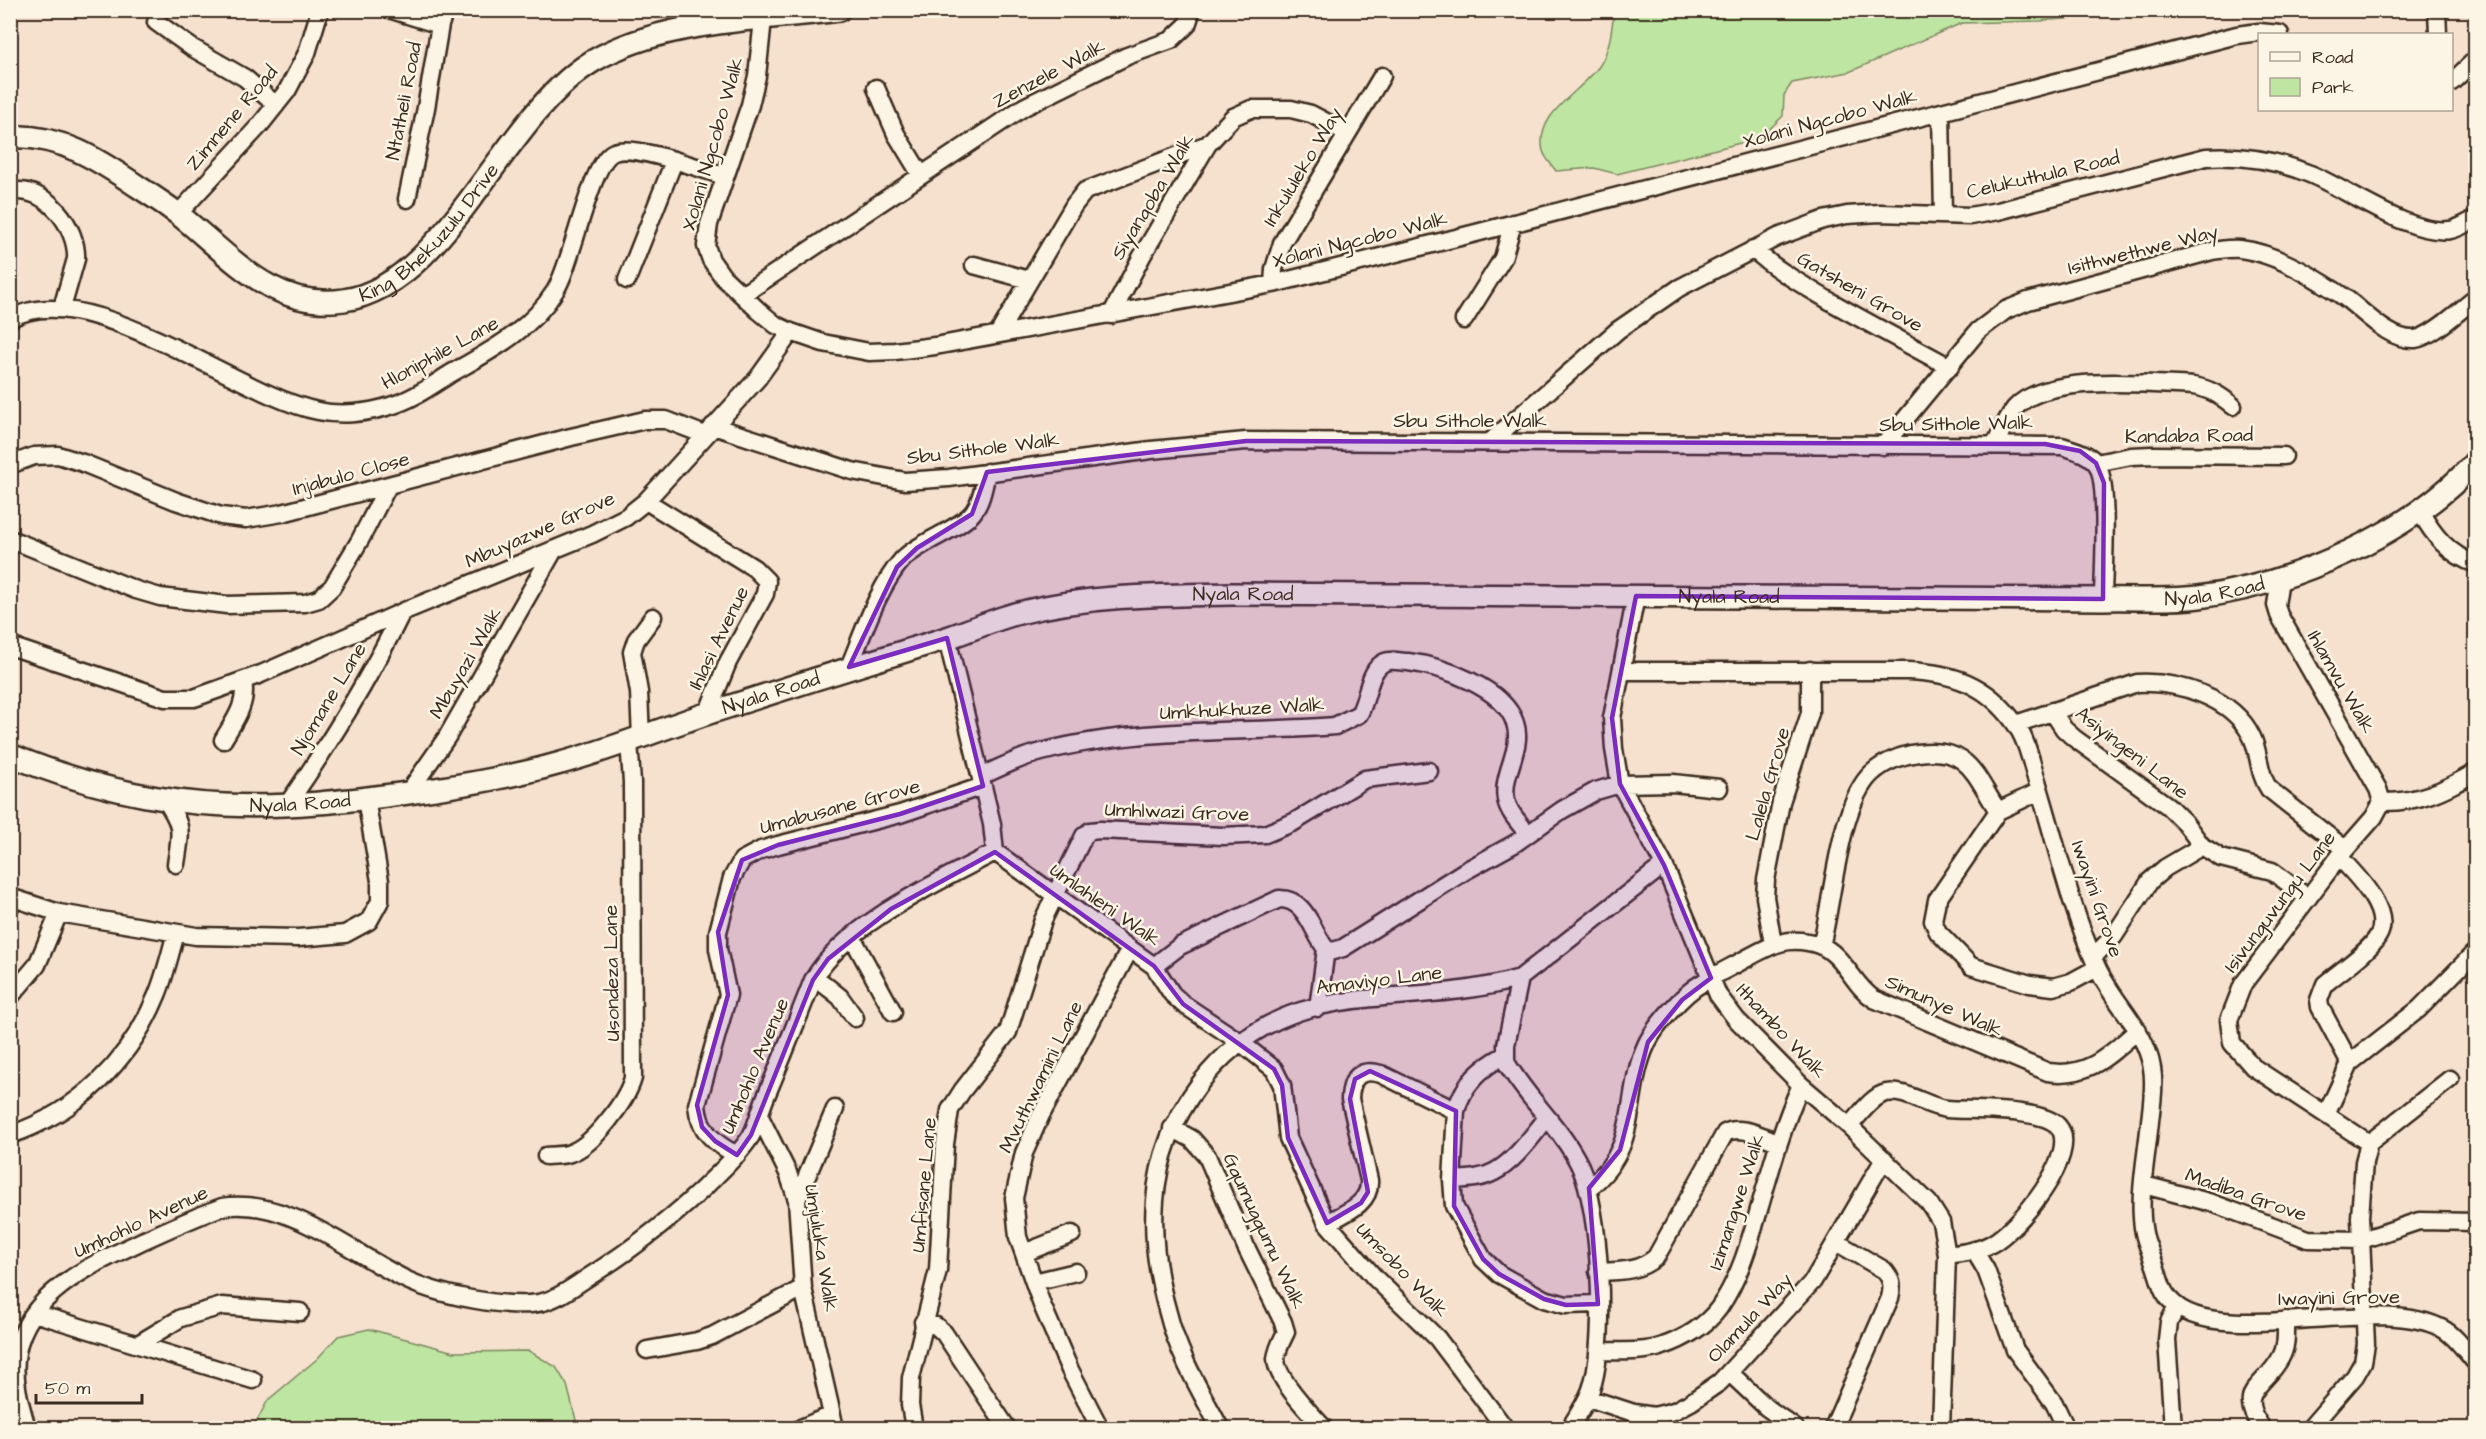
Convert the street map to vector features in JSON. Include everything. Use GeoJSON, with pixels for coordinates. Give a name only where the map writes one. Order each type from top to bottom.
{"type":"FeatureCollection","features":[{"type":"Feature","properties":{"kind":"street","name":"Zimnene Road"},"geometry":{"type":"LineString","coordinates":[[178,214],[276,105],[297,76],[307,53],[320,10]]}},
{"type":"Feature","properties":{"kind":"street","name":"Ntatheli Road"},"geometry":{"type":"LineString","coordinates":[[392,10],[443,18],[406,199]]}},
{"type":"Feature","properties":{"kind":"street","name":"King Bhekuzulu Drive"},"geometry":{"type":"LineString","coordinates":[[10,136],[38,137],[76,149],[103,162],[178,214],[241,269],[276,291],[321,301],[344,300],[366,294],[397,280],[419,260],[452,222],[532,115],[574,75],[610,52],[672,30],[839,10]]}},
{"type":"Feature","properties":{"kind":"street","name":"Zenzele Walk"},"geometry":{"type":"LineString","coordinates":[[741,295],[1024,107],[1127,56],[1171,40],[1186,25],[1192,10]]}},
{"type":"Feature","properties":{"kind":"street"},"geometry":{"type":"LineString","coordinates":[[2437,10],[2438,33]]}},
{"type":"Feature","properties":{"kind":"street","name":"Xolani Ngcobo Walk"},"geometry":{"type":"LineString","coordinates":[[763,20],[757,76],[750,105],[709,224],[706,246],[711,260],[741,295],[776,325],[823,343],[869,351],[896,351],[935,346],[1273,284],[2237,35],[2270,33]]}},
{"type":"Feature","properties":{"kind":"street"},"geometry":{"type":"LineString","coordinates":[[156,22],[190,47],[245,78],[276,105]]}},
{"type":"Feature","properties":{"kind":"street"},"geometry":{"type":"LineString","coordinates":[[2453,80],[2475,59]]}},
{"type":"Feature","properties":{"kind":"street","name":"Inkululeko Way"},"geometry":{"type":"LineString","coordinates":[[1273,284],[1274,269],[1282,243],[1382,76]]}},
{"type":"Feature","properties":{"kind":"street"},"geometry":{"type":"LineString","coordinates":[[876,88],[896,134],[921,175]]}},
{"type":"Feature","properties":{"kind":"street","name":"Siyanqoba Walk"},"geometry":{"type":"LineString","coordinates":[[1111,315],[1137,263],[1208,144],[1233,117],[1251,109],[1263,107],[1291,109],[1311,114],[1347,133]]}},
{"type":"Feature","properties":{"kind":"street"},"geometry":{"type":"LineString","coordinates":[[1941,112],[1943,215]]}},
{"type":"Feature","properties":{"kind":"street"},"geometry":{"type":"LineString","coordinates":[[998,333],[1074,205],[1085,191],[1208,144]]}},
{"type":"Feature","properties":{"kind":"street","name":"Hloniphile Lane"},"geometry":{"type":"LineString","coordinates":[[10,319],[30,310],[62,308],[108,320],[289,403],[307,409],[354,413],[388,407],[403,402],[506,341],[531,322],[543,309],[562,279],[590,190],[606,157],[613,152],[632,150],[724,176]]}},
{"type":"Feature","properties":{"kind":"street","name":"Celukuthula Road"},"geometry":{"type":"LineString","coordinates":[[1490,442],[1618,330],[1679,288],[1778,237],[1823,220],[1847,215],[1880,213],[1970,216],[1998,211],[2206,157],[2236,155],[2271,162],[2309,174],[2429,230],[2451,230],[2475,219]]}},
{"type":"Feature","properties":{"kind":"street"},"geometry":{"type":"LineString","coordinates":[[627,280],[674,161]]}},
{"type":"Feature","properties":{"kind":"street"},"geometry":{"type":"LineString","coordinates":[[13,192],[34,193],[49,202],[72,236],[76,259],[62,308]]}},
{"type":"Feature","properties":{"kind":"street"},"geometry":{"type":"LineString","coordinates":[[1464,320],[1503,258],[1514,223]]}},
{"type":"Feature","properties":{"kind":"street","name":"Isithwethwe Way"},"geometry":{"type":"LineString","coordinates":[[1883,446],[1978,331],[2006,310],[2028,301],[2212,251],[2237,248],[2272,258],[2305,274],[2343,297],[2384,328],[2405,339],[2417,339],[2427,335],[2475,298]]}},
{"type":"Feature","properties":{"kind":"street","name":"Gatsheni Grove"},"geometry":{"type":"LineString","coordinates":[[1753,249],[1770,265],[1809,289],[1881,331],[1950,367]]}},
{"type":"Feature","properties":{"kind":"street"},"geometry":{"type":"LineString","coordinates":[[975,265],[1029,280]]}},
{"type":"Feature","properties":{"kind":"street","name":"Mbuyazwe Grove"},"geometry":{"type":"LineString","coordinates":[[10,646],[165,698],[194,698],[243,681],[402,612],[554,550],[626,517],[646,501],[758,378],[791,332]]}},
{"type":"Feature","properties":{"kind":"street"},"geometry":{"type":"LineString","coordinates":[[1995,445],[2016,407],[2041,393],[2080,383],[2193,386],[2220,395],[2233,406]]}},
{"type":"Feature","properties":{"kind":"street","name":"Injabulo Close"},"geometry":{"type":"LineString","coordinates":[[10,465],[47,454],[64,457],[194,508],[221,516],[246,519],[282,513],[645,420],[666,420],[709,431]]}},
{"type":"Feature","properties":{"kind":"street","name":"Sbu Sithole Walk"},"geometry":{"type":"LineString","coordinates":[[709,431],[889,480],[926,480],[1208,443],[1490,442],[2062,446],[2080,452],[2096,463]]}},
{"type":"Feature","properties":{"kind":"street","name":"Kandaba Road"},"geometry":{"type":"LineString","coordinates":[[2096,463],[2131,456],[2151,455],[2284,456]]}},
{"type":"Feature","properties":{"kind":"street","name":"Nyala Road"},"geometry":{"type":"LineString","coordinates":[[10,755],[86,782],[164,798],[221,805],[287,805],[366,799],[472,784],[555,765],[635,740],[707,714],[849,667],[947,638],[1017,613],[1084,600],[1116,597],[1233,594],[2103,599],[2196,597],[2236,591],[2280,579],[2355,547],[2420,511],[2475,461]]}},
{"type":"Feature","properties":{"kind":"street"},"geometry":{"type":"LineString","coordinates":[[2096,463],[2104,483],[2103,599]]}},
{"type":"Feature","properties":{"kind":"street"},"geometry":{"type":"LineString","coordinates":[[849,667],[874,608],[897,567],[917,548],[972,514],[979,502],[987,472]]}},
{"type":"Feature","properties":{"kind":"street"},"geometry":{"type":"LineString","coordinates":[[10,539],[136,590],[160,597],[227,605],[305,603],[319,599],[332,587],[388,486]]}},
{"type":"Feature","properties":{"kind":"street","name":"Ihlasi Avenue"},"geometry":{"type":"LineString","coordinates":[[646,501],[754,568],[767,581],[765,594],[728,662],[707,714]]}},
{"type":"Feature","properties":{"kind":"street"},"geometry":{"type":"LineString","coordinates":[[2420,511],[2428,528],[2445,547],[2475,564]]}},
{"type":"Feature","properties":{"kind":"street","name":"Mbuyazi Walk"},"geometry":{"type":"LineString","coordinates":[[408,793],[447,737],[554,550]]}},
{"type":"Feature","properties":{"kind":"street","name":"Ihlamvu Walk"},"geometry":{"type":"LineString","coordinates":[[2280,579],[2276,605],[2279,615],[2378,789],[2382,802]]}},
{"type":"Feature","properties":{"kind":"street","name":"Ithambo Walk"},"geometry":{"type":"LineString","coordinates":[[1636,596],[1612,725],[1620,784],[1664,865],[1718,995],[1736,1019],[1801,1085],[1849,1126],[1920,1193],[1938,1214],[1945,1232],[1947,1256],[1941,1428]]}},
{"type":"Feature","properties":{"kind":"street","name":"Njomane Lane"},"geometry":{"type":"LineString","coordinates":[[287,805],[333,736],[371,672],[402,612]]}},
{"type":"Feature","properties":{"kind":"street","name":"Usondeza Lane"},"geometry":{"type":"LineString","coordinates":[[546,1156],[570,1154],[584,1145],[625,1098],[633,1078],[632,782],[639,692],[632,652],[636,640],[653,617]]}},
{"type":"Feature","properties":{"kind":"street"},"geometry":{"type":"LineString","coordinates":[[947,638],[992,824],[995,852]]}},
{"type":"Feature","properties":{"kind":"street","name":"Umkhukhuze Walk"},"geometry":{"type":"LineString","coordinates":[[982,781],[1030,756],[1075,744],[1144,735],[1335,726],[1359,714],[1378,668],[1391,661],[1437,668],[1487,691],[1506,705],[1515,721],[1517,735],[1506,785],[1506,799],[1511,811],[1528,834]]}},
{"type":"Feature","properties":{"kind":"street","name":"Lalela Grove"},"geometry":{"type":"LineString","coordinates":[[1773,944],[1765,897],[1766,880],[1781,802],[1810,713],[1810,670]]}},
{"type":"Feature","properties":{"kind":"street","name":"Iwayini Grove"},"geometry":{"type":"LineString","coordinates":[[1622,671],[1935,672],[1958,678],[1984,692],[2016,724],[2031,758],[2064,875],[2095,963],[2138,1030],[2147,1050],[2153,1077],[2142,1213],[2144,1235],[2165,1292],[2177,1307],[2194,1317],[2208,1320],[2286,1320],[2364,1315],[2396,1315],[2422,1320],[2444,1329],[2458,1342],[2475,1364]]}},
{"type":"Feature","properties":{"kind":"street"},"geometry":{"type":"LineString","coordinates":[[223,740],[244,701],[243,681]]}},
{"type":"Feature","properties":{"kind":"street"},"geometry":{"type":"LineString","coordinates":[[2016,724],[2137,683],[2150,682],[2175,686],[2211,698],[2246,726],[2254,740],[2263,780],[2269,789],[2342,853],[2379,909],[2382,924],[2374,941],[2325,984],[2321,991],[2320,1007],[2350,1063]]}},
{"type":"Feature","properties":{"kind":"street","name":"Asiyingeni Lane"},"geometry":{"type":"LineString","coordinates":[[2052,711],[2064,729],[2074,738],[2168,806],[2185,823],[2202,846],[2221,858],[2272,871],[2308,898]]}},
{"type":"Feature","properties":{"kind":"street"},"geometry":{"type":"LineString","coordinates":[[1589,1188],[1609,1169],[1620,1150],[1648,1042],[1682,1000],[1701,983],[1773,944],[1796,941],[1821,946],[1844,833],[1857,793],[1872,773],[1899,757],[1928,752],[1952,753],[1970,766],[1998,811]]}},
{"type":"Feature","properties":{"kind":"street","name":"Umhlwazi Grove"},"geometry":{"type":"LineString","coordinates":[[1054,896],[1080,842],[1090,831],[1249,836],[1266,834],[1294,822],[1365,779],[1429,771]]}},
{"type":"Feature","properties":{"kind":"street"},"geometry":{"type":"LineString","coordinates":[[2382,802],[2415,800],[2431,796],[2475,772]]}},
{"type":"Feature","properties":{"kind":"street","name":"Umabusane Grove"},"geometry":{"type":"LineString","coordinates":[[737,1155],[724,1148],[708,1134],[700,1121],[697,1105],[728,995],[717,941],[725,904],[737,868],[748,856],[760,850],[900,814],[982,781]]}},
{"type":"Feature","properties":{"kind":"street"},"geometry":{"type":"LineString","coordinates":[[1326,949],[1333,951],[1343,948],[1596,791],[1620,784],[1672,783],[1719,788]]}},
{"type":"Feature","properties":{"kind":"street"},"geometry":{"type":"LineString","coordinates":[[2040,791],[1998,811],[1937,900],[1933,921],[1938,932],[1971,966],[2030,984],[2053,987],[2071,982],[2095,963],[2150,881],[2165,868],[2202,846]]}},
{"type":"Feature","properties":{"kind":"street"},"geometry":{"type":"LineString","coordinates":[[164,798],[181,828],[176,864]]}},
{"type":"Feature","properties":{"kind":"street"},"geometry":{"type":"LineString","coordinates":[[10,897],[59,913],[196,936],[298,938],[345,934],[364,926],[374,915],[380,901],[381,889],[366,799]]}},
{"type":"Feature","properties":{"kind":"street","name":"Isivunguvungu Lane"},"geometry":{"type":"LineString","coordinates":[[2369,1143],[2253,1067],[2237,1052],[2229,1033],[2229,1020],[2243,984],[2342,853],[2374,817],[2382,802]]}},
{"type":"Feature","properties":{"kind":"street","name":"Umlahleni Walk"},"geometry":{"type":"LineString","coordinates":[[995,852],[1154,966],[1172,994],[1183,1005],[1240,1042]]}},
{"type":"Feature","properties":{"kind":"street","name":"Umhohlo Avenue"},"geometry":{"type":"LineString","coordinates":[[27,1428],[17,1386],[16,1360],[19,1344],[34,1313],[57,1289],[103,1259],[212,1210],[238,1205],[261,1208],[315,1228],[393,1272],[439,1292],[527,1304],[543,1302],[563,1293],[634,1247],[705,1188],[737,1155],[751,1135],[815,977],[828,959],[852,937],[891,909],[995,852]]}},
{"type":"Feature","properties":{"kind":"street","name":"Amaviyo Lane"},"geometry":{"type":"LineString","coordinates":[[1220,1428],[1179,1346],[1161,1284],[1154,1227],[1155,1200],[1172,1128],[1194,1090],[1240,1042],[1281,1020],[1318,1008],[1360,1000],[1461,991],[1493,986],[1520,978],[1664,865]]}},
{"type":"Feature","properties":{"kind":"street","name":"Umfisane Lane"},"geometry":{"type":"LineString","coordinates":[[914,1428],[910,1386],[923,1322],[938,1270],[945,1144],[950,1110],[962,1091],[997,1050],[1008,1032],[1043,920],[1054,896]]}},
{"type":"Feature","properties":{"kind":"street"},"geometry":{"type":"LineString","coordinates":[[1154,966],[1180,946],[1279,899],[1294,901],[1304,910],[1326,949],[1318,1008]]}},
{"type":"Feature","properties":{"kind":"street"},"geometry":{"type":"LineString","coordinates":[[10,997],[37,964],[59,913]]}},
{"type":"Feature","properties":{"kind":"street"},"geometry":{"type":"LineString","coordinates":[[10,1135],[56,1114],[88,1092],[113,1068],[142,1028],[151,1010],[176,933]]}},
{"type":"Feature","properties":{"kind":"street"},"geometry":{"type":"LineString","coordinates":[[852,937],[893,1012]]}},
{"type":"Feature","properties":{"kind":"street","name":"Simunye Walk"},"geometry":{"type":"LineString","coordinates":[[1821,946],[1836,957],[1862,989],[1874,999],[2048,1072],[2062,1074],[2088,1068],[2107,1058],[2138,1030]]}},
{"type":"Feature","properties":{"kind":"street","name":"Mvuthwamini Lane"},"geometry":{"type":"LineString","coordinates":[[1100,1428],[1058,1342],[1034,1282],[1018,1237],[1014,1198],[1024,1153],[1041,1115],[1130,949]]}},
{"type":"Feature","properties":{"kind":"street"},"geometry":{"type":"LineString","coordinates":[[2326,1114],[2350,1063],[2419,1009],[2475,951]]}},
{"type":"Feature","properties":{"kind":"street"},"geometry":{"type":"LineString","coordinates":[[815,977],[840,997],[855,1018]]}},
{"type":"Feature","properties":{"kind":"street"},"geometry":{"type":"LineString","coordinates":[[1520,978],[1505,1056],[1510,1070],[1571,1151],[1589,1188],[1598,1272],[1600,1351],[1587,1398],[1570,1428]]}},
{"type":"Feature","properties":{"kind":"street","name":"Umsobo Walk"},"geometry":{"type":"LineString","coordinates":[[1240,1042],[1274,1069],[1280,1079],[1284,1094],[1285,1126],[1288,1137],[1327,1223],[1375,1278],[1437,1338],[1505,1428]]}},
{"type":"Feature","properties":{"kind":"street"},"geometry":{"type":"LineString","coordinates":[[1505,1056],[1488,1065],[1463,1090],[1456,1111],[1452,1180],[1454,1206],[1466,1232],[1483,1259],[1499,1274],[1530,1292],[1556,1303],[1598,1304]]}},
{"type":"Feature","properties":{"kind":"street"},"geometry":{"type":"LineString","coordinates":[[1327,1223],[1361,1203],[1368,1192],[1368,1180],[1350,1099],[1350,1088],[1361,1073],[1370,1071],[1381,1074],[1456,1111]]}},
{"type":"Feature","properties":{"kind":"street"},"geometry":{"type":"LineString","coordinates":[[2310,1428],[2343,1393],[2364,1362],[2360,1217],[2364,1162],[2369,1143],[2450,1079]]}},
{"type":"Feature","properties":{"kind":"street","name":"Izimangwe Walk"},"geometry":{"type":"LineString","coordinates":[[1600,1351],[1653,1349],[1675,1342],[1710,1318],[1719,1308],[1740,1270],[1778,1142],[1801,1085]]}},
{"type":"Feature","properties":{"kind":"street"},"geometry":{"type":"LineString","coordinates":[[1849,1126],[1877,1097],[1889,1092],[1945,1108],[2016,1113],[2044,1118],[2055,1123],[2062,1131],[2065,1144],[2062,1154],[2040,1196],[2007,1232],[1992,1244],[1947,1256]]}},
{"type":"Feature","properties":{"kind":"street"},"geometry":{"type":"LineString","coordinates":[[796,1200],[834,1108]]}},
{"type":"Feature","properties":{"kind":"street","name":"Umjuluka Walk"},"geometry":{"type":"LineString","coordinates":[[759,1116],[788,1173],[796,1200],[803,1288],[833,1422]]}},
{"type":"Feature","properties":{"kind":"street"},"geometry":{"type":"LineString","coordinates":[[1452,1180],[1478,1177],[1495,1172],[1512,1157],[1547,1118]]}},
{"type":"Feature","properties":{"kind":"street","name":"Gqumugqumu Walk"},"geometry":{"type":"LineString","coordinates":[[1172,1128],[1192,1139],[1207,1156],[1286,1332],[1277,1353],[1277,1368],[1305,1407],[1324,1428]]}},
{"type":"Feature","properties":{"kind":"street"},"geometry":{"type":"LineString","coordinates":[[1598,1272],[1632,1270],[1642,1267],[1656,1257],[1725,1133],[1741,1130],[1778,1142]]}},
{"type":"Feature","properties":{"kind":"street","name":"Olamula Way"},"geometry":{"type":"LineString","coordinates":[[1587,1398],[1634,1413],[1662,1414],[1691,1402],[1730,1373],[1772,1324],[1807,1289],[1884,1159]]}},
{"type":"Feature","properties":{"kind":"street","name":"Madiba Grove"},"geometry":{"type":"LineString","coordinates":[[2144,1185],[2212,1203],[2299,1237],[2316,1240],[2362,1240],[2420,1221],[2475,1222]]}},
{"type":"Feature","properties":{"kind":"street"},"geometry":{"type":"LineString","coordinates":[[1024,1253],[1072,1234]]}},
{"type":"Feature","properties":{"kind":"street"},"geometry":{"type":"LineString","coordinates":[[1833,1428],[1890,1299],[1892,1286],[1884,1270],[1836,1242]]}},
{"type":"Feature","properties":{"kind":"street"},"geometry":{"type":"LineString","coordinates":[[1974,1250],[1986,1270],[2015,1350],[2054,1403],[2066,1428]]}},
{"type":"Feature","properties":{"kind":"street"},"geometry":{"type":"LineString","coordinates":[[1034,1282],[1076,1272]]}},
{"type":"Feature","properties":{"kind":"street"},"geometry":{"type":"LineString","coordinates":[[646,1350],[712,1336],[803,1288]]}},
{"type":"Feature","properties":{"kind":"street"},"geometry":{"type":"LineString","coordinates":[[138,1344],[181,1318],[222,1306],[300,1312]]}},
{"type":"Feature","properties":{"kind":"street"},"geometry":{"type":"LineString","coordinates":[[2173,1428],[2166,1340],[2169,1322],[2177,1307]]}},
{"type":"Feature","properties":{"kind":"street"},"geometry":{"type":"LineString","coordinates":[[34,1313],[253,1380]]}},
{"type":"Feature","properties":{"kind":"street"},"geometry":{"type":"LineString","coordinates":[[2262,1428],[2251,1412],[2250,1400],[2255,1388],[2283,1355],[2286,1342],[2286,1320]]}},
{"type":"Feature","properties":{"kind":"street"},"geometry":{"type":"LineString","coordinates":[[923,1322],[936,1326],[944,1333],[1006,1428]]}},
{"type":"Feature","properties":{"kind":"street"},"geometry":{"type":"LineString","coordinates":[[1730,1373],[1766,1407],[1795,1428]]}},
{"type":"Feature","properties":{"kind":"street"},"geometry":{"type":"LineString","coordinates":[[2323,1414],[2333,1428]]}},
{"type":"Feature","properties":{"kind":"street"},"geometry":{"type":"LineString","coordinates":[[801,1428],[833,1422]]}},
{"type":"Feature","properties":{"kind":"highlighted area"},"geometry":{"type":"Polygon","coordinates":[[[1246,441],[2045,444],[2080,451],[2096,463],[2104,483],[2103,599],[1636,596],[1612,718],[1620,784],[1664,865],[1711,978],[1682,1000],[1648,1042],[1620,1150],[1589,1188],[1598,1304],[1566,1305],[1544,1299],[1499,1274],[1483,1259],[1454,1206],[1456,1111],[1370,1071],[1355,1079],[1350,1099],[1368,1192],[1361,1203],[1327,1223],[1288,1138],[1282,1085],[1274,1069],[1183,1004],[1154,966],[995,852],[891,909],[828,959],[813,980],[751,1135],[737,1155],[715,1141],[702,1127],[697,1105],[728,995],[718,932],[742,860],[778,845],[900,814],[983,786],[947,638],[849,667],[897,567],[917,548],[972,514],[987,472],[1246,441]]]}},
{"type":"Feature","properties":{"kind":"green space"},"geometry":{"type":"Polygon","coordinates":[[[1614,10],[2158,11],[2039,21],[1962,23],[1849,72],[1792,83],[1784,95],[1783,116],[1760,138],[1617,174],[1594,168],[1556,171],[1543,151],[1542,138],[1546,125],[1561,104],[1600,65],[1608,45],[1614,10]]]}},
{"type":"Feature","properties":{"kind":"green space"},"geometry":{"type":"Polygon","coordinates":[[[369,1329],[454,1352],[529,1351],[556,1367],[567,1385],[578,1428],[253,1428],[268,1400],[317,1359],[338,1336],[369,1329]]]}}]}
